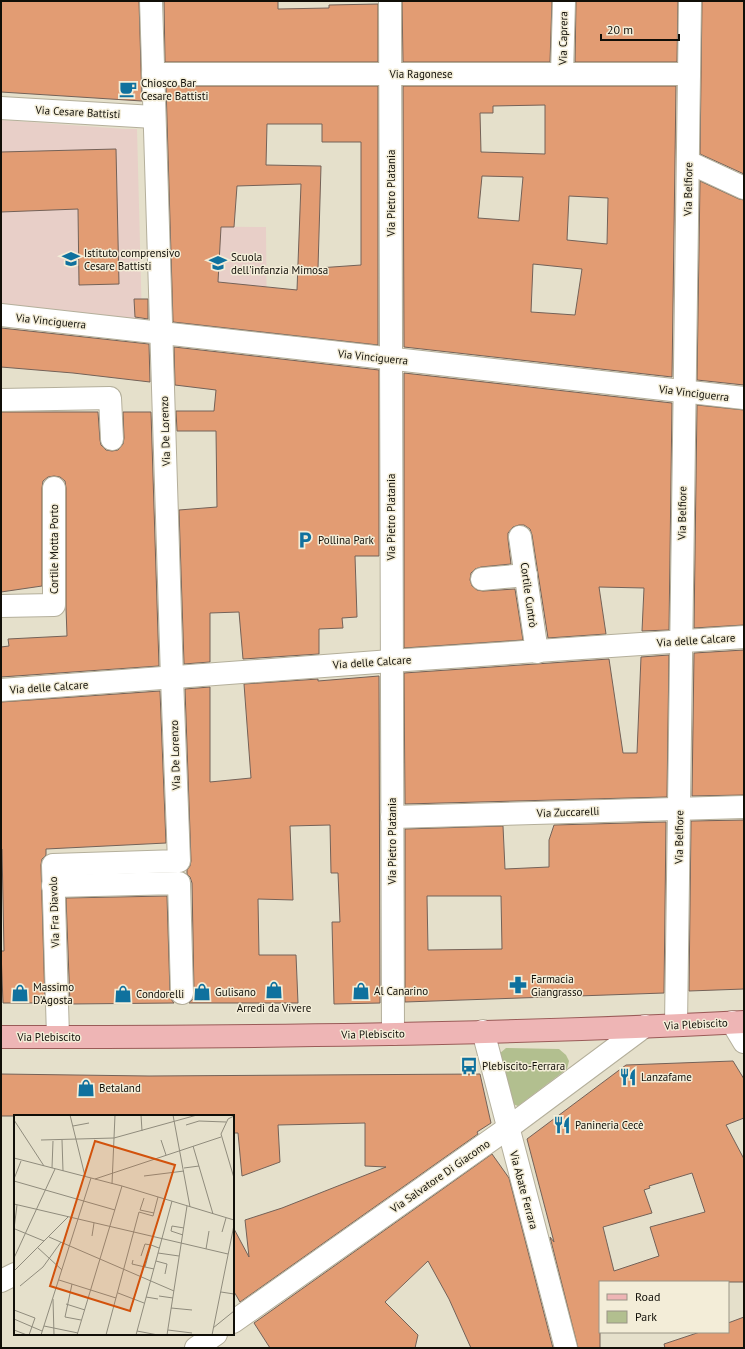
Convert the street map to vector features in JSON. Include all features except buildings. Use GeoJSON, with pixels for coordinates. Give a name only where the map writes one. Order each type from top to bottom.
{"type":"FeatureCollection","features":[{"type":"Feature","properties":{"kind":"main road","name":"Via Plebiscito"},"geometry":{"type":"LineString","coordinates":[[1,1037],[393,1034],[738,1022]]}},
{"type":"Feature","properties":{"kind":"street","name":"Via De Lorenzo"},"geometry":{"type":"LineString","coordinates":[[151,1],[179,861]]}},
{"type":"Feature","properties":{"kind":"street","name":"Via Pietro Platania"},"geometry":{"type":"LineString","coordinates":[[390,1],[393,1034]]}},
{"type":"Feature","properties":{"kind":"street","name":"Via Caprera"},"geometry":{"type":"LineString","coordinates":[[562,74],[564,1]]}},
{"type":"Feature","properties":{"kind":"street","name":"Via Belfiore"},"geometry":{"type":"LineString","coordinates":[[676,1025],[680,809],[680,641],[690,1]]}},
{"type":"Feature","properties":{"kind":"street","name":"Via Ragonese"},"geometry":{"type":"LineString","coordinates":[[153,74],[689,74]]}},
{"type":"Feature","properties":{"kind":"street","name":"Via Cesare Battisti"},"geometry":{"type":"LineString","coordinates":[[1,108],[154,117]]}},
{"type":"Feature","properties":{"kind":"street"},"geometry":{"type":"LineString","coordinates":[[688,162],[744,188]]}},
{"type":"Feature","properties":{"kind":"street","name":"Via Vinciguerra"},"geometry":{"type":"LineString","coordinates":[[1,315],[744,398]]}},
{"type":"Feature","properties":{"kind":"street"},"geometry":{"type":"LineString","coordinates":[[1,400],[110,398],[112,439]]}},
{"type":"Feature","properties":{"kind":"street","name":"Cortile Motta Porto"},"geometry":{"type":"LineString","coordinates":[[1,606],[54,605],[54,488]]}},
{"type":"Feature","properties":{"kind":"street","name":"Cortile Cuntrò"},"geometry":{"type":"LineString","coordinates":[[520,538],[537,652]]}},
{"type":"Feature","properties":{"kind":"street"},"geometry":{"type":"LineString","coordinates":[[482,579],[526,575]]}},
{"type":"Feature","properties":{"kind":"street","name":"Via delle Calcare"},"geometry":{"type":"LineString","coordinates":[[1,690],[744,637]]}},
{"type":"Feature","properties":{"kind":"street","name":"Via Zuccarelli"},"geometry":{"type":"LineString","coordinates":[[392,817],[744,807]]}},
{"type":"Feature","properties":{"kind":"street","name":"Via Fra Diavolo"},"geometry":{"type":"LineString","coordinates":[[58,1037],[53,865],[179,861]]}},
{"type":"Feature","properties":{"kind":"street"},"geometry":{"type":"LineString","coordinates":[[53,886],[179,883],[182,993]]}},
{"type":"Feature","properties":{"kind":"street"},"geometry":{"type":"LineString","coordinates":[[738,1022],[744,1042]]}},
{"type":"Feature","properties":{"kind":"street","name":"Via Salvatore Di Giacomo"},"geometry":{"type":"LineString","coordinates":[[234,1321],[508,1128],[644,1026]]}},
{"type":"Feature","properties":{"kind":"street","name":"Via Abate Ferrara"},"geometry":{"type":"LineString","coordinates":[[483,1031],[566,1348]]}},
{"type":"Feature","properties":{"kind":"street"},"geometry":{"type":"LineString","coordinates":[[1,1281],[14,1274]]}},
{"type":"Feature","properties":{"kind":"street"},"geometry":{"type":"LineString","coordinates":[[196,1348],[215,1335]]}},
{"type":"Feature","properties":{"kind":"shaded area","name":"Istituto comprensivo Cesare Battisti"},"geometry":{"type":"Polygon","coordinates":[[[1,120],[137,129],[142,321],[1,304],[1,120]]]}},
{"type":"Feature","properties":{"kind":"shaded area","name":"Scuola dell'infanzia Mimosa"},"geometry":{"type":"Polygon","coordinates":[[[168,226],[266,227],[267,334],[170,322],[168,226]]]}},
{"type":"Feature","properties":{"kind":"green space"},"geometry":{"type":"Polygon","coordinates":[[[506,1048],[559,1049],[566,1055],[569,1061],[567,1069],[518,1106],[510,1103],[499,1054],[506,1048]]]}},
{"type":"Feature","properties":{"kind":"place","name":"Chiosco Bar Cesare Battisti"},"geometry":{"type":"Point","coordinates":[128,89]}},
{"type":"Feature","properties":{"kind":"place","name":"Istituto comprensivo Cesare Battisti"},"geometry":{"type":"Point","coordinates":[71,259]}},
{"type":"Feature","properties":{"kind":"place","name":"Scuola dell'infanzia Mimosa"},"geometry":{"type":"Point","coordinates":[218,263]}},
{"type":"Feature","properties":{"kind":"place","name":"Pollina Park"},"geometry":{"type":"Point","coordinates":[305,540]}},
{"type":"Feature","properties":{"kind":"place","name":"Farmacia Giangrasso"},"geometry":{"type":"Point","coordinates":[518,985]}},
{"type":"Feature","properties":{"kind":"place","name":"Arredi da Vivere"},"geometry":{"type":"Point","coordinates":[274,990]}},
{"type":"Feature","properties":{"kind":"place","name":"Al Canarino"},"geometry":{"type":"Point","coordinates":[361,991]}},
{"type":"Feature","properties":{"kind":"place","name":"Gulisano"},"geometry":{"type":"Point","coordinates":[202,992]}},
{"type":"Feature","properties":{"kind":"place","name":"Massimo D'Agosta"},"geometry":{"type":"Point","coordinates":[20,993]}},
{"type":"Feature","properties":{"kind":"place","name":"Condorelli"},"geometry":{"type":"Point","coordinates":[123,994]}},
{"type":"Feature","properties":{"kind":"place","name":"Plebiscito-Ferrara"},"geometry":{"type":"Point","coordinates":[469,1066]}},
{"type":"Feature","properties":{"kind":"place","name":"Lanzafame"},"geometry":{"type":"Point","coordinates":[628,1077]}},
{"type":"Feature","properties":{"kind":"place","name":"Betaland"},"geometry":{"type":"Point","coordinates":[86,1088]}},
{"type":"Feature","properties":{"kind":"place","name":"Panineria Cecè"},"geometry":{"type":"Point","coordinates":[562,1125]}}]}
